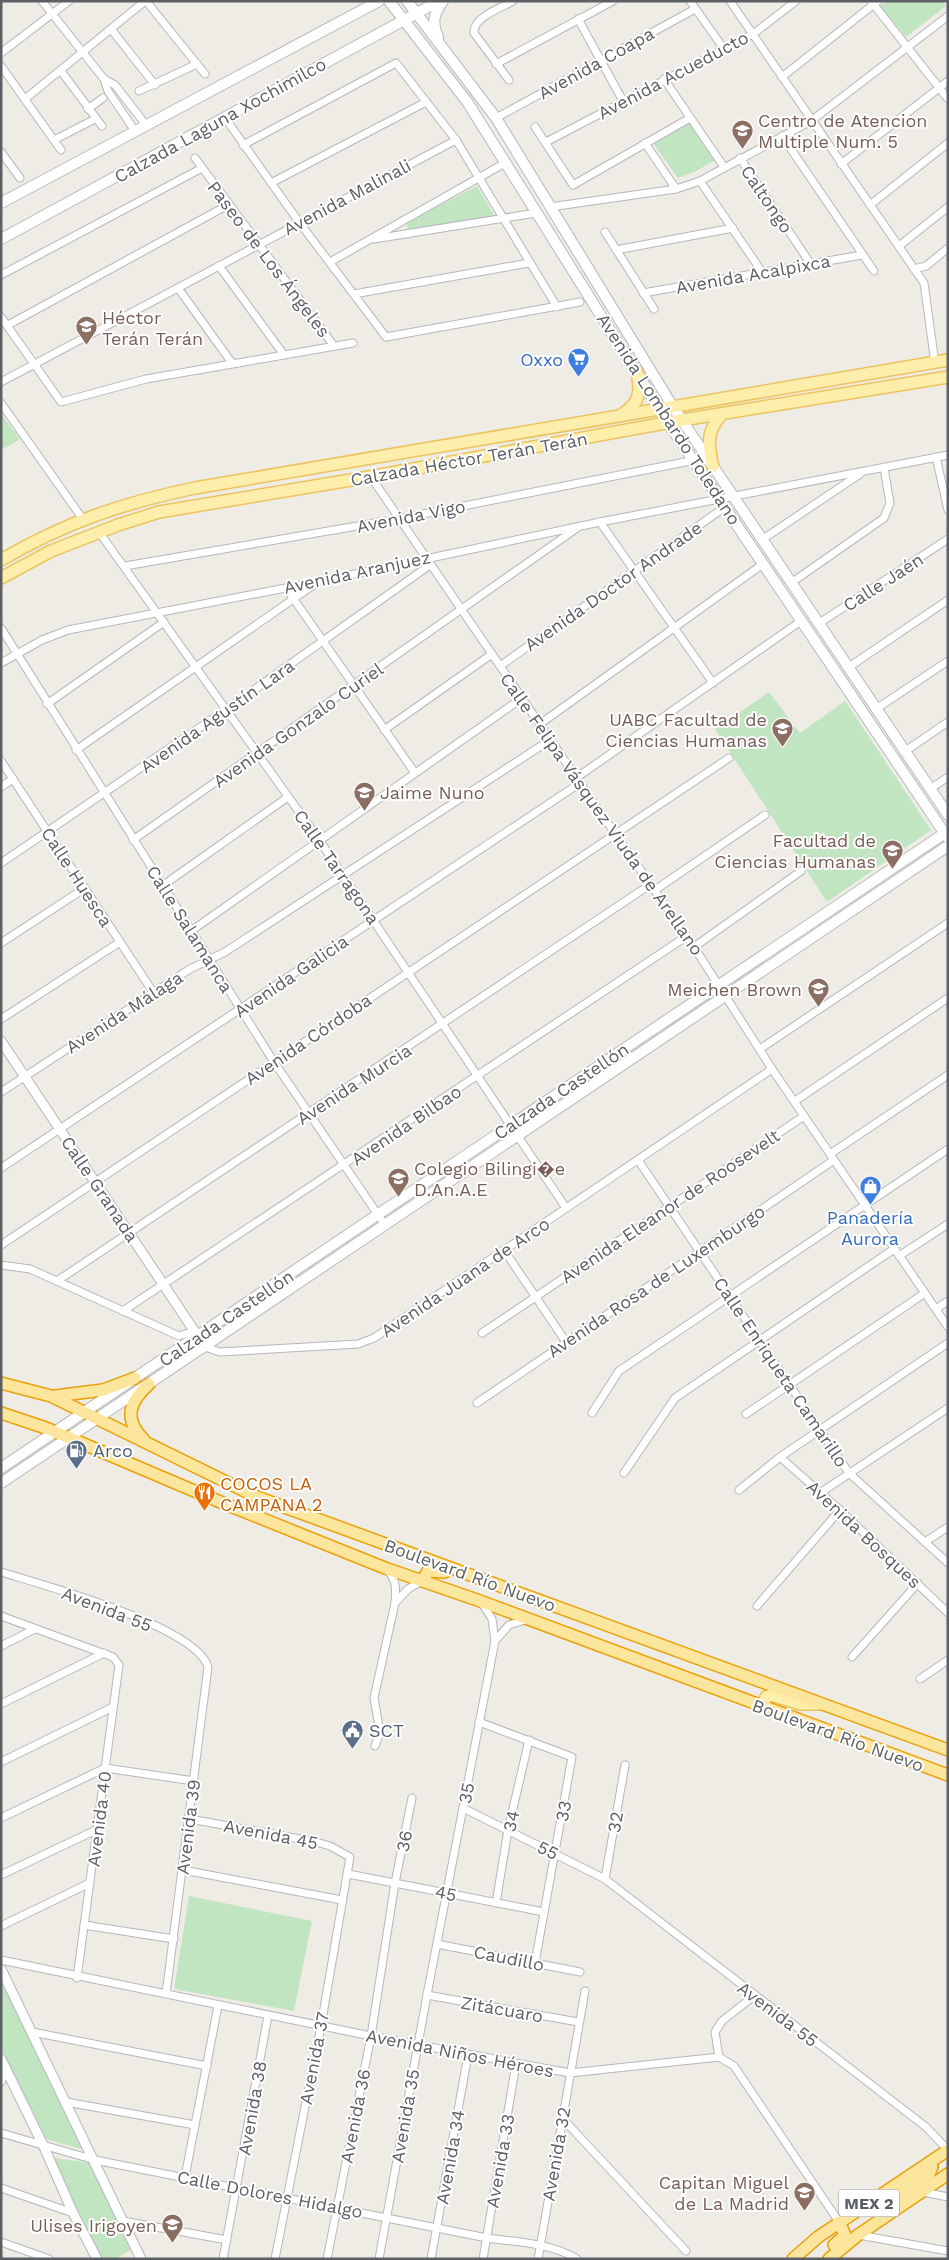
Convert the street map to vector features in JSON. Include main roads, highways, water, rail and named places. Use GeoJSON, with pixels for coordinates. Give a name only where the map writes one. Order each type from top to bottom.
{"type":"FeatureCollection","features":[{"type":"Feature","properties":{"kind":"highway"},"geometry":{"type":"LineString","coordinates":[[51,1396],[103,1390],[135,1378]]}},
{"type":"Feature","properties":{"kind":"highway","name":"Boulevard Río Nuevo"},"geometry":{"type":"LineString","coordinates":[[1,1383],[51,1396],[257,1497],[948,1750]]}},
{"type":"Feature","properties":{"kind":"highway"},"geometry":{"type":"LineString","coordinates":[[149,1384],[134,1399],[131,1418],[139,1435],[150,1446]]}},
{"type":"Feature","properties":{"kind":"highway","name":"Boulevard Río Nuevo"},"geometry":{"type":"LineString","coordinates":[[2,1413],[55,1432],[235,1508],[385,1568],[480,1600],[948,1776]]}},
{"type":"Feature","properties":{"kind":"highway"},"geometry":{"type":"LineString","coordinates":[[423,1580],[425,1573],[432,1569],[464,1573]]}},
{"type":"Feature","properties":{"kind":"highway","name":"MEX 2"},"geometry":{"type":"LineString","coordinates":[[793,2259],[839,2222],[938,2161],[948,2150]]}},
{"type":"Feature","properties":{"kind":"highway"},"geometry":{"type":"LineString","coordinates":[[882,2219],[892,2201],[929,2174],[932,2167],[938,2161]]}},
{"type":"Feature","properties":{"kind":"highway","name":"MEX 2"},"geometry":{"type":"LineString","coordinates":[[829,2259],[858,2235],[948,2174]]}},
{"type":"Feature","properties":{"kind":"highway"},"geometry":{"type":"LineString","coordinates":[[821,2259],[825,2252],[845,2234],[839,2222]]}},
{"type":"Feature","properties":{"kind":"main road"},"geometry":{"type":"LineString","coordinates":[[353,15],[364,1]]}},
{"type":"Feature","properties":{"kind":"main road","name":"Calzada Laguna Xochimilco"},"geometry":{"type":"LineString","coordinates":[[1,203],[379,1]]}},
{"type":"Feature","properties":{"kind":"main road","name":"Avenida Lombardo Toledano"},"geometry":{"type":"LineString","coordinates":[[389,1],[468,103],[668,423],[695,460],[874,730],[947,834]]}},
{"type":"Feature","properties":{"kind":"main road","name":"Avenida Lombardo Toledano"},"geometry":{"type":"LineString","coordinates":[[407,1],[496,118],[673,407],[948,815]]}},
{"type":"Feature","properties":{"kind":"main road","name":"Calzada Laguna Xochimilco"},"geometry":{"type":"LineString","coordinates":[[1,239],[439,1]]}},
{"type":"Feature","properties":{"kind":"main road"},"geometry":{"type":"LineString","coordinates":[[442,48],[433,19],[435,12],[443,1]]}},
{"type":"Feature","properties":{"kind":"main road"},"geometry":{"type":"LineString","coordinates":[[505,163],[522,161]]}},
{"type":"Feature","properties":{"kind":"main road","name":"Calzada Héctor Terán Terán"},"geometry":{"type":"LineString","coordinates":[[1,560],[82,518],[139,500],[195,488],[948,360]]}},
{"type":"Feature","properties":{"kind":"main road"},"geometry":{"type":"LineString","coordinates":[[620,416],[636,403],[640,396],[637,372]]}},
{"type":"Feature","properties":{"kind":"main road","name":"Calzada Héctor Terán Terán"},"geometry":{"type":"LineString","coordinates":[[1,578],[51,551],[99,532],[159,512],[371,477],[682,420],[948,377]]}},
{"type":"Feature","properties":{"kind":"main road"},"geometry":{"type":"LineString","coordinates":[[712,467],[707,444],[712,426],[721,415]]}},
{"type":"Feature","properties":{"kind":"main road"},"geometry":{"type":"LineString","coordinates":[[801,621],[807,618],[811,620],[832,644]]}},
{"type":"Feature","properties":{"kind":"main road"},"geometry":{"type":"LineString","coordinates":[[842,682],[851,688],[866,707],[876,709]]}},
{"type":"Feature","properties":{"kind":"main road"},"geometry":{"type":"LineString","coordinates":[[874,730],[884,729],[904,752]]}},
{"type":"Feature","properties":{"kind":"main road","name":"Calzada Castellón"},"geometry":{"type":"LineString","coordinates":[[1,1468],[197,1334],[947,834]]}},
{"type":"Feature","properties":{"kind":"main road","name":"Calzada Castellón"},"geometry":{"type":"LineString","coordinates":[[1,1483],[948,846]]}},
{"type":"Feature","properties":{"kind":"main road"},"geometry":{"type":"LineString","coordinates":[[762,1706],[764,1699],[771,1695],[800,1704],[823,1704]]}},
{"type":"Feature","properties":{"kind":"place","name":"Centro de Atencion Multiple Num. 5"},"geometry":{"type":"Point","coordinates":[742,149]}},
{"type":"Feature","properties":{"kind":"place","name":"Héctor Terán Terán"},"geometry":{"type":"Point","coordinates":[86,346]}},
{"type":"Feature","properties":{"kind":"place","name":"Oxxo"},"geometry":{"type":"Point","coordinates":[579,378]}},
{"type":"Feature","properties":{"kind":"place","name":"UABC Facultad de Ciencias Humanas"},"geometry":{"type":"Point","coordinates":[783,748]}},
{"type":"Feature","properties":{"kind":"place","name":"Jaime Nuno"},"geometry":{"type":"Point","coordinates":[364,811]}},
{"type":"Feature","properties":{"kind":"place","name":"Facultad de Ciencias Humanas"},"geometry":{"type":"Point","coordinates":[892,869]}},
{"type":"Feature","properties":{"kind":"place","name":"Meichen Brown"},"geometry":{"type":"Point","coordinates":[818,1008]}},
{"type":"Feature","properties":{"kind":"place","name":"Colegio Bilingi�e D.An.A.E"},"geometry":{"type":"Point","coordinates":[398,1197]}},
{"type":"Feature","properties":{"kind":"place","name":"Panadería Aurora"},"geometry":{"type":"Point","coordinates":[870,1206]}},
{"type":"Feature","properties":{"kind":"place","name":"Arco"},"geometry":{"type":"Point","coordinates":[77,1469]}},
{"type":"Feature","properties":{"kind":"place","name":"COCOS LA CAMPANA 2"},"geometry":{"type":"Point","coordinates":[204,1512]}},
{"type":"Feature","properties":{"kind":"place","name":"SCT"},"geometry":{"type":"Point","coordinates":[353,1749]}},
{"type":"Feature","properties":{"kind":"place","name":"Capitan Miguel de La Madrid"},"geometry":{"type":"Point","coordinates":[805,2211]}},
{"type":"Feature","properties":{"kind":"place","name":"Ulises Irigoyen"},"geometry":{"type":"Point","coordinates":[173,2244]}}]}
